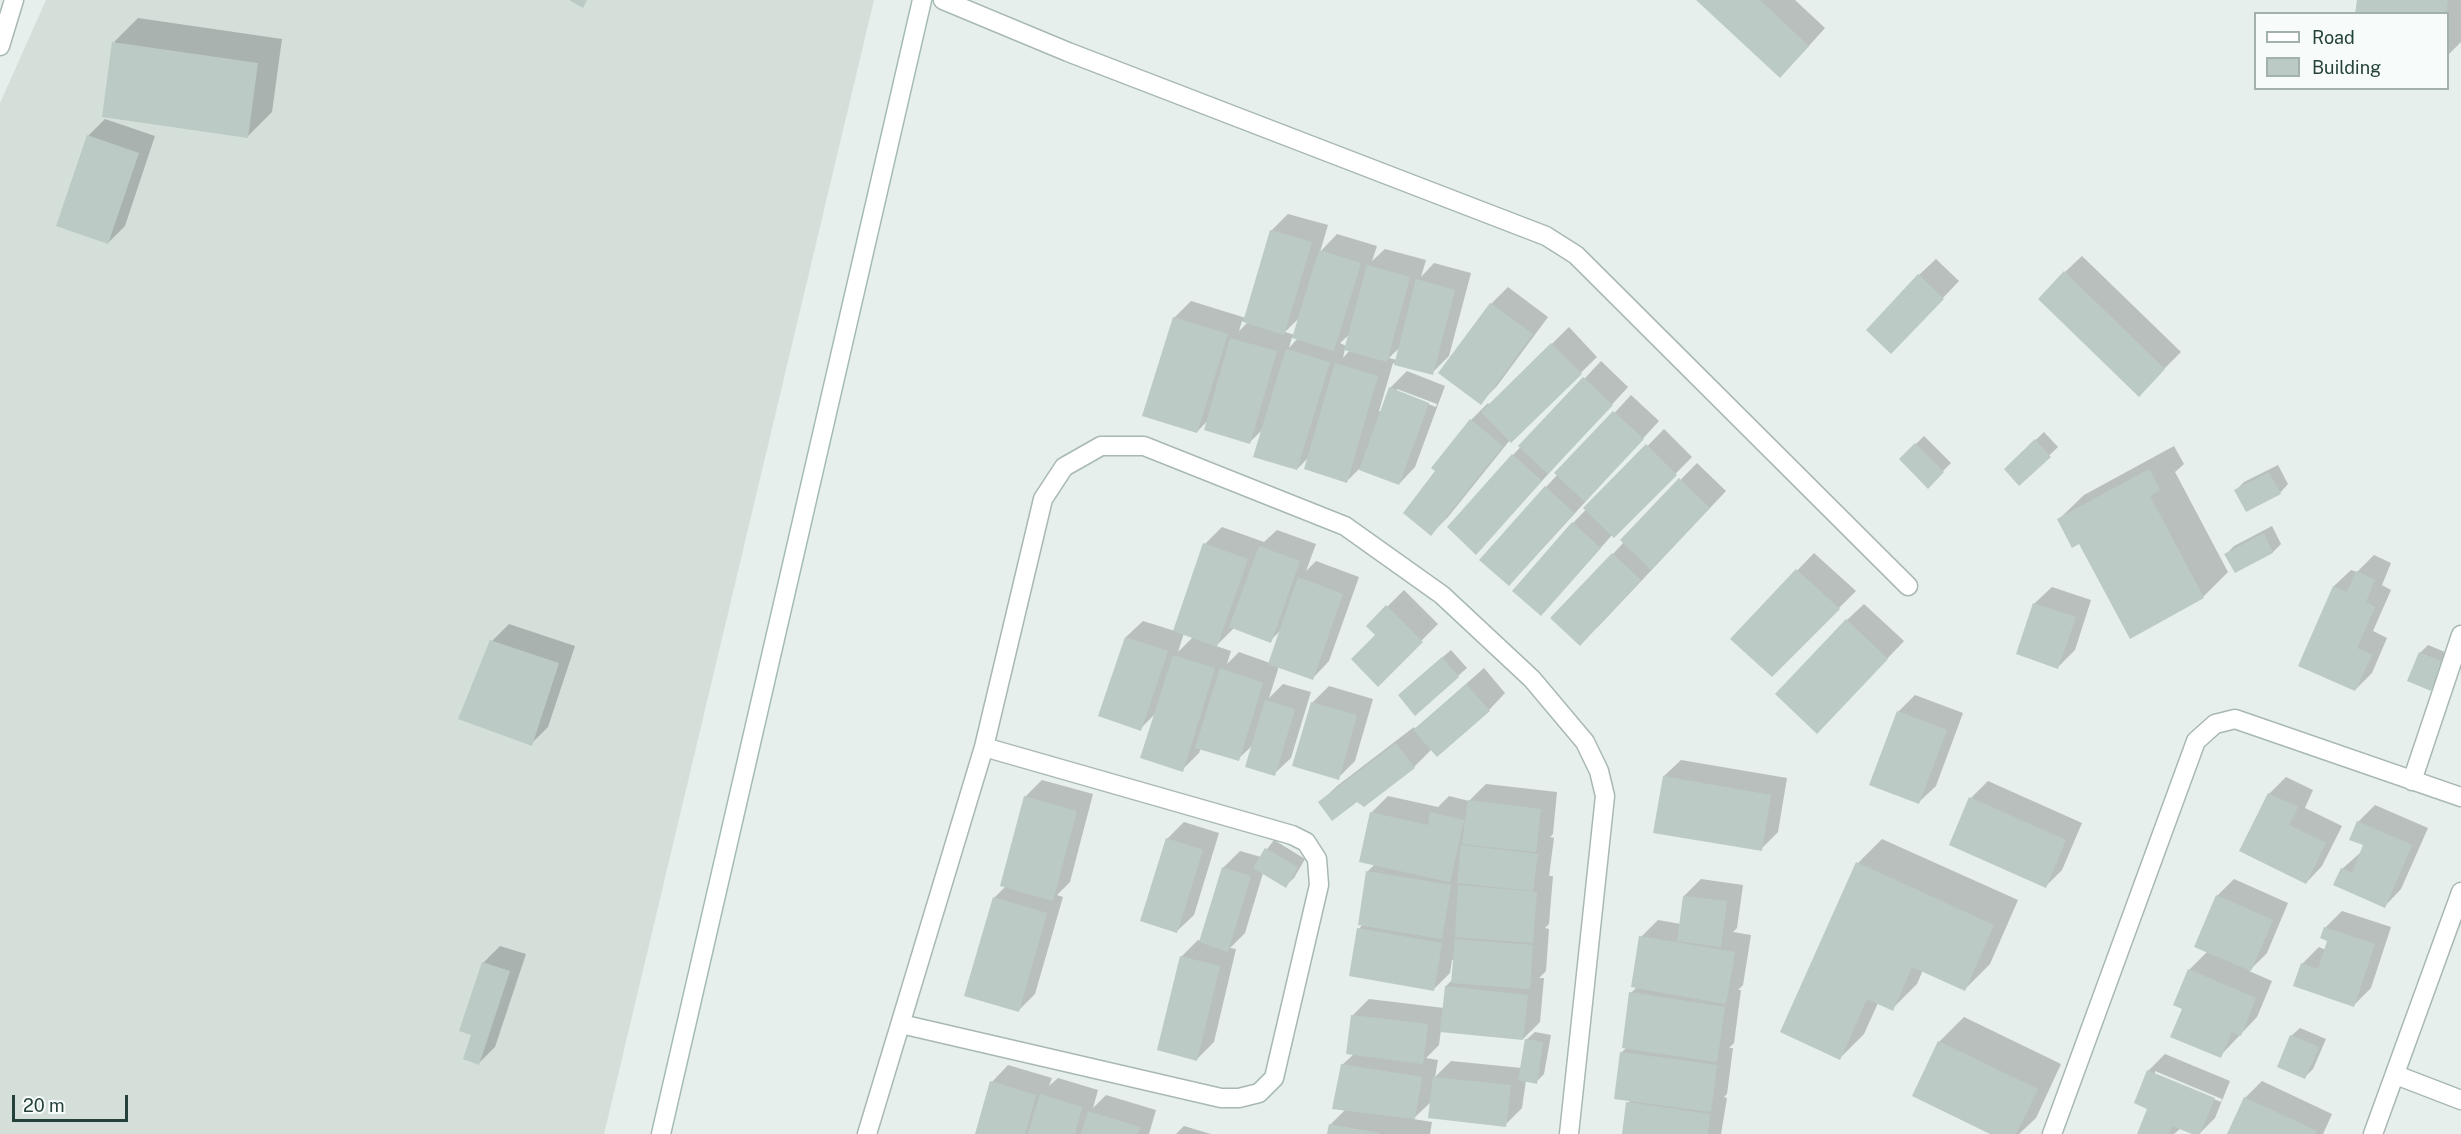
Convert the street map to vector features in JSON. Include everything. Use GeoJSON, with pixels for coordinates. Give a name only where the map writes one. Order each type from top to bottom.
{"type":"FeatureCollection","features":[{"type":"Feature","properties":{"kind":"street"},"geometry":{"type":"LineString","coordinates":[[0,45],[14,0]]}},
{"type":"Feature","properties":{"kind":"street"},"geometry":{"type":"LineString","coordinates":[[660,1134],[922,0]]}},
{"type":"Feature","properties":{"kind":"street"},"geometry":{"type":"LineString","coordinates":[[943,0],[1068,52],[1546,236],[1576,255],[1908,586]]}},
{"type":"Feature","properties":{"kind":"street"},"geometry":{"type":"LineString","coordinates":[[867,1134],[984,747],[1043,499],[1064,467],[1101,446],[1144,446],[1345,526],[1442,595],[1532,679],[1585,742],[1599,771],[1605,796],[1569,1134]]}},
{"type":"Feature","properties":{"kind":"street"},"geometry":{"type":"LineString","coordinates":[[2412,781],[2461,635]]}},
{"type":"Feature","properties":{"kind":"street"},"geometry":{"type":"LineString","coordinates":[[2052,1134],[2196,741],[2215,724],[2235,719],[2461,797]]}},
{"type":"Feature","properties":{"kind":"street"},"geometry":{"type":"LineString","coordinates":[[901,1024],[1221,1098],[1239,1098],[1259,1093],[1274,1078],[1319,885],[1317,859],[1306,842],[1292,835],[984,747]]}},
{"type":"Feature","properties":{"kind":"street"},"geometry":{"type":"LineString","coordinates":[[2373,1134],[2461,892]]}},
{"type":"Feature","properties":{"kind":"street"},"geometry":{"type":"LineString","coordinates":[[2396,1075],[2461,1100]]}},
{"type":"Feature","properties":{"kind":"shaded area"},"geometry":{"type":"Polygon","coordinates":[[[46,0],[874,0],[604,1134],[0,1134],[0,103],[46,0]]]}},
{"type":"Feature","properties":{"kind":"building"},"geometry":{"type":"Polygon","coordinates":[[[569,0],[587,0],[583,8],[569,0]]]}},
{"type":"Feature","properties":{"kind":"building"},"geometry":{"type":"Polygon","coordinates":[[[1696,0],[1760,0],[1809,46],[1780,78],[1696,0]]]}},
{"type":"Feature","properties":{"kind":"building"},"geometry":{"type":"Polygon","coordinates":[[[2357,0],[2448,0],[2446,12],[2355,12],[2357,0]]]}},
{"type":"Feature","properties":{"kind":"building"},"geometry":{"type":"Polygon","coordinates":[[[112,42],[258,63],[248,138],[102,117],[112,42]]]}},
{"type":"Feature","properties":{"kind":"building"},"geometry":{"type":"Polygon","coordinates":[[[87,135],[139,153],[108,244],[56,226],[87,135]]]}},
{"type":"Feature","properties":{"kind":"building"},"geometry":{"type":"Polygon","coordinates":[[[1270,230],[1312,242],[1284,335],[1243,322],[1270,230]]]}},
{"type":"Feature","properties":{"kind":"building"},"geometry":{"type":"Polygon","coordinates":[[[1319,250],[1361,263],[1334,351],[1292,338],[1319,250]]]}},
{"type":"Feature","properties":{"kind":"building"},"geometry":{"type":"Polygon","coordinates":[[[1367,265],[1410,277],[1387,362],[1344,350],[1367,265]]]}},
{"type":"Feature","properties":{"kind":"building"},"geometry":{"type":"Polygon","coordinates":[[[2064,271],[2165,369],[2139,397],[2038,299],[2064,271]]]}},
{"type":"Feature","properties":{"kind":"building"},"geometry":{"type":"Polygon","coordinates":[[[1918,274],[1944,299],[1891,354],[1866,330],[1918,274]]]}},
{"type":"Feature","properties":{"kind":"building"},"geometry":{"type":"Polygon","coordinates":[[[1416,279],[1455,290],[1433,375],[1394,365],[1416,279]]]}},
{"type":"Feature","properties":{"kind":"building"},"geometry":{"type":"Polygon","coordinates":[[[1490,303],[1533,334],[1481,405],[1438,373],[1490,303]]]}},
{"type":"Feature","properties":{"kind":"building"},"geometry":{"type":"Polygon","coordinates":[[[1173,317],[1228,334],[1197,433],[1142,416],[1173,317]]]}},
{"type":"Feature","properties":{"kind":"building"},"geometry":{"type":"Polygon","coordinates":[[[1230,338],[1277,351],[1250,444],[1204,430],[1230,338]]]}},
{"type":"Feature","properties":{"kind":"building"},"geometry":{"type":"Polygon","coordinates":[[[1551,343],[1582,374],[1511,443],[1481,412],[1551,343]]]}},
{"type":"Feature","properties":{"kind":"building"},"geometry":{"type":"Polygon","coordinates":[[[1286,349],[1330,362],[1297,470],[1253,457],[1286,349]]]}},
{"type":"Feature","properties":{"kind":"building"},"geometry":{"type":"Polygon","coordinates":[[[1335,363],[1378,376],[1347,483],[1304,469],[1335,363]]]}},
{"type":"Feature","properties":{"kind":"building"},"geometry":{"type":"Polygon","coordinates":[[[1583,377],[1613,405],[1548,474],[1518,446],[1583,377]]]}},
{"type":"Feature","properties":{"kind":"building"},"geometry":{"type":"Polygon","coordinates":[[[1389,387],[1429,403],[1399,485],[1359,470],[1389,387]]]}},
{"type":"Feature","properties":{"kind":"building"},"geometry":{"type":"Polygon","coordinates":[[[1613,411],[1644,439],[1585,502],[1554,473],[1613,411]]]}},
{"type":"Feature","properties":{"kind":"building"},"geometry":{"type":"Polygon","coordinates":[[[1470,419],[1503,446],[1431,536],[1403,513],[1435,471],[1431,468],[1470,419]]]}},
{"type":"Feature","properties":{"kind":"building"},"geometry":{"type":"Polygon","coordinates":[[[2035,439],[2051,457],[2019,486],[2004,469],[2035,439]]]}},
{"type":"Feature","properties":{"kind":"building"},"geometry":{"type":"Polygon","coordinates":[[[1915,443],[1944,472],[1928,489],[1899,459],[1915,443]]]}},
{"type":"Feature","properties":{"kind":"building"},"geometry":{"type":"Polygon","coordinates":[[[1646,444],[1677,475],[1614,538],[1583,508],[1646,444]]]}},
{"type":"Feature","properties":{"kind":"building"},"geometry":{"type":"Polygon","coordinates":[[[1512,454],[1542,481],[1476,555],[1447,527],[1512,454]]]}},
{"type":"Feature","properties":{"kind":"building"},"geometry":{"type":"Polygon","coordinates":[[[2149,469],[2160,490],[2150,496],[2204,598],[2130,639],[2079,544],[2072,548],[2057,519],[2149,469]]]}},
{"type":"Feature","properties":{"kind":"building"},"geometry":{"type":"Polygon","coordinates":[[[2269,472],[2281,494],[2246,512],[2234,490],[2269,472]]]}},
{"type":"Feature","properties":{"kind":"building"},"geometry":{"type":"Polygon","coordinates":[[[1679,478],[1710,508],[1651,570],[1620,540],[1679,478]]]}},
{"type":"Feature","properties":{"kind":"building"},"geometry":{"type":"Polygon","coordinates":[[[1545,486],[1574,513],[1509,586],[1479,560],[1545,486]]]}},
{"type":"Feature","properties":{"kind":"building"},"geometry":{"type":"Polygon","coordinates":[[[1572,522],[1601,548],[1541,616],[1512,591],[1572,522]]]}},
{"type":"Feature","properties":{"kind":"building"},"geometry":{"type":"Polygon","coordinates":[[[2264,533],[2273,553],[2235,573],[2224,554],[2264,533]]]}},
{"type":"Feature","properties":{"kind":"building"},"geometry":{"type":"Polygon","coordinates":[[[1203,543],[1248,559],[1217,647],[1173,631],[1203,543]]]}},
{"type":"Feature","properties":{"kind":"building"},"geometry":{"type":"Polygon","coordinates":[[[1259,546],[1300,561],[1271,643],[1229,627],[1259,546]]]}},
{"type":"Feature","properties":{"kind":"building"},"geometry":{"type":"Polygon","coordinates":[[[1612,553],[1641,580],[1580,646],[1550,618],[1612,553]]]}},
{"type":"Feature","properties":{"kind":"building"},"geometry":{"type":"Polygon","coordinates":[[[1796,569],[1840,609],[1772,677],[1730,639],[1796,569]]]}},
{"type":"Feature","properties":{"kind":"building"},"geometry":{"type":"Polygon","coordinates":[[[2356,571],[2375,580],[2366,602],[2375,607],[2357,648],[2372,655],[2355,691],[2298,666],[2333,586],[2347,592],[2356,571]]]}},
{"type":"Feature","properties":{"kind":"building"},"geometry":{"type":"Polygon","coordinates":[[[1298,577],[1343,594],[1313,680],[1268,664],[1298,577]]]}},
{"type":"Feature","properties":{"kind":"building"},"geometry":{"type":"Polygon","coordinates":[[[2033,603],[2076,617],[2058,669],[2016,654],[2033,603]]]}},
{"type":"Feature","properties":{"kind":"building"},"geometry":{"type":"Polygon","coordinates":[[[1386,605],[1423,642],[1378,687],[1351,659],[1375,635],[1366,626],[1386,605]]]}},
{"type":"Feature","properties":{"kind":"building"},"geometry":{"type":"Polygon","coordinates":[[[1846,619],[1888,659],[1817,734],[1775,694],[1846,619]]]}},
{"type":"Feature","properties":{"kind":"building"},"geometry":{"type":"Polygon","coordinates":[[[1125,637],[1168,651],[1141,731],[1098,716],[1125,637]]]}},
{"type":"Feature","properties":{"kind":"building"},"geometry":{"type":"Polygon","coordinates":[[[490,640],[559,663],[532,746],[458,719],[490,640]]]}},
{"type":"Feature","properties":{"kind":"building"},"geometry":{"type":"Polygon","coordinates":[[[2419,652],[2443,662],[2431,691],[2407,681],[2419,652]]]}},
{"type":"Feature","properties":{"kind":"building"},"geometry":{"type":"Polygon","coordinates":[[[1173,655],[1215,668],[1183,772],[1140,758],[1173,655]]]}},
{"type":"Feature","properties":{"kind":"building"},"geometry":{"type":"Polygon","coordinates":[[[1442,657],[1459,677],[1415,716],[1398,695],[1442,657]]]}},
{"type":"Feature","properties":{"kind":"building"},"geometry":{"type":"Polygon","coordinates":[[[1220,668],[1263,683],[1239,761],[1195,748],[1220,668]]]}},
{"type":"Feature","properties":{"kind":"building"},"geometry":{"type":"Polygon","coordinates":[[[1466,684],[1490,711],[1437,757],[1413,730],[1466,684]]]}},
{"type":"Feature","properties":{"kind":"building"},"geometry":{"type":"Polygon","coordinates":[[[1265,700],[1295,709],[1275,776],[1245,767],[1265,700]]]}},
{"type":"Feature","properties":{"kind":"building"},"geometry":{"type":"Polygon","coordinates":[[[1311,702],[1357,715],[1339,780],[1292,766],[1311,702]]]}},
{"type":"Feature","properties":{"kind":"building"},"geometry":{"type":"Polygon","coordinates":[[[1897,711],[1947,730],[1919,804],[1869,785],[1897,711]]]}},
{"type":"Feature","properties":{"kind":"building"},"geometry":{"type":"Polygon","coordinates":[[[1396,743],[1415,768],[1364,807],[1357,802],[1332,821],[1318,802],[1396,743]]]}},
{"type":"Feature","properties":{"kind":"building"},"geometry":{"type":"Polygon","coordinates":[[[1663,776],[1771,795],[1762,851],[1653,833],[1663,776]]]}},
{"type":"Feature","properties":{"kind":"building"},"geometry":{"type":"Polygon","coordinates":[[[2268,793],[2298,807],[2289,825],[2326,843],[2306,884],[2239,851],[2268,793]]]}},
{"type":"Feature","properties":{"kind":"building"},"geometry":{"type":"Polygon","coordinates":[[[1024,796],[1077,811],[1053,901],[1000,886],[1024,796]]]}},
{"type":"Feature","properties":{"kind":"building"},"geometry":{"type":"Polygon","coordinates":[[[1969,797],[2066,840],[2046,888],[1949,845],[1969,797]]]}},
{"type":"Feature","properties":{"kind":"building"},"geometry":{"type":"Polygon","coordinates":[[[1468,800],[1541,809],[1536,852],[1462,844],[1468,800]]]}},
{"type":"Feature","properties":{"kind":"building"},"geometry":{"type":"Polygon","coordinates":[[[1370,812],[1428,825],[1430,812],[1464,820],[1450,882],[1359,862],[1370,812]]]}},
{"type":"Feature","properties":{"kind":"building"},"geometry":{"type":"Polygon","coordinates":[[[2357,821],[2412,845],[2385,908],[2333,885],[2341,868],[2352,873],[2363,845],[2349,840],[2357,821]]]}},
{"type":"Feature","properties":{"kind":"building"},"geometry":{"type":"Polygon","coordinates":[[[1166,838],[1203,850],[1177,933],[1140,921],[1166,838]]]}},
{"type":"Feature","properties":{"kind":"building"},"geometry":{"type":"Polygon","coordinates":[[[1461,845],[1538,854],[1533,891],[1457,883],[1461,845]]]}},
{"type":"Feature","properties":{"kind":"building"},"geometry":{"type":"Polygon","coordinates":[[[1265,848],[1298,867],[1286,888],[1253,868],[1265,848]]]}},
{"type":"Feature","properties":{"kind":"building"},"geometry":{"type":"Polygon","coordinates":[[[1856,862],[1994,925],[1965,991],[1912,967],[1893,1011],[1867,999],[1840,1060],[1780,1032],[1856,862]]]}},
{"type":"Feature","properties":{"kind":"building"},"geometry":{"type":"Polygon","coordinates":[[[1222,867],[1251,876],[1228,952],[1199,942],[1222,867]]]}},
{"type":"Feature","properties":{"kind":"building"},"geometry":{"type":"Polygon","coordinates":[[[1366,871],[1451,885],[1442,939],[1358,925],[1366,871]]]}},
{"type":"Feature","properties":{"kind":"building"},"geometry":{"type":"Polygon","coordinates":[[[1458,885],[1537,892],[1533,943],[1455,937],[1458,885]]]}},
{"type":"Feature","properties":{"kind":"building"},"geometry":{"type":"Polygon","coordinates":[[[2216,895],[2273,920],[2251,971],[2194,947],[2216,895]]]}},
{"type":"Feature","properties":{"kind":"building"},"geometry":{"type":"Polygon","coordinates":[[[1683,896],[1727,901],[1721,947],[1677,941],[1683,896]]]}},
{"type":"Feature","properties":{"kind":"building"},"geometry":{"type":"Polygon","coordinates":[[[993,897],[1047,913],[1019,1012],[964,996],[993,897]]]}},
{"type":"Feature","properties":{"kind":"building"},"geometry":{"type":"Polygon","coordinates":[[[2324,927],[2375,944],[2354,1007],[2293,986],[2301,963],[2318,969],[2327,941],[2320,938],[2324,927]]]}},
{"type":"Feature","properties":{"kind":"building"},"geometry":{"type":"Polygon","coordinates":[[[1357,928],[1442,943],[1434,991],[1349,976],[1357,928]]]}},
{"type":"Feature","properties":{"kind":"building"},"geometry":{"type":"Polygon","coordinates":[[[1639,936],[1735,952],[1726,1004],[1631,987],[1639,936]]]}},
{"type":"Feature","properties":{"kind":"building"},"geometry":{"type":"Polygon","coordinates":[[[1455,939],[1533,945],[1530,989],[1451,983],[1455,939]]]}},
{"type":"Feature","properties":{"kind":"building"},"geometry":{"type":"Polygon","coordinates":[[[1180,956],[1220,966],[1197,1061],[1157,1050],[1180,956]]]}},
{"type":"Feature","properties":{"kind":"building"},"geometry":{"type":"Polygon","coordinates":[[[482,962],[510,971],[479,1065],[463,1059],[471,1035],[459,1031],[482,962]]]}},
{"type":"Feature","properties":{"kind":"building"},"geometry":{"type":"Polygon","coordinates":[[[2188,969],[2256,998],[2241,1036],[2232,1032],[2221,1058],[2170,1037],[2182,1009],[2173,1005],[2188,969]]]}},
{"type":"Feature","properties":{"kind":"building"},"geometry":{"type":"Polygon","coordinates":[[[1445,986],[1528,995],[1523,1040],[1440,1032],[1445,986]]]}},
{"type":"Feature","properties":{"kind":"building"},"geometry":{"type":"Polygon","coordinates":[[[1629,992],[1725,1007],[1717,1062],[1622,1048],[1629,992]]]}},
{"type":"Feature","properties":{"kind":"building"},"geometry":{"type":"Polygon","coordinates":[[[1351,1015],[1428,1024],[1423,1064],[1346,1054],[1351,1015]]]}},
{"type":"Feature","properties":{"kind":"building"},"geometry":{"type":"Polygon","coordinates":[[[2290,1035],[2319,1047],[2305,1079],[2277,1067],[2290,1035]]]}},
{"type":"Feature","properties":{"kind":"building"},"geometry":{"type":"Polygon","coordinates":[[[1525,1039],[1543,1042],[1537,1084],[1518,1080],[1525,1039]]]}},
{"type":"Feature","properties":{"kind":"building"},"geometry":{"type":"Polygon","coordinates":[[[1938,1041],[2038,1089],[2016,1134],[1990,1134],[1912,1096],[1938,1041]]]}},
{"type":"Feature","properties":{"kind":"building"},"geometry":{"type":"Polygon","coordinates":[[[1620,1052],[1717,1065],[1711,1112],[1614,1099],[1620,1052]]]}},
{"type":"Feature","properties":{"kind":"building"},"geometry":{"type":"Polygon","coordinates":[[[1341,1064],[1422,1077],[1415,1119],[1332,1109],[1341,1064]]]}},
{"type":"Feature","properties":{"kind":"building"},"geometry":{"type":"Polygon","coordinates":[[[2147,1070],[2215,1098],[2200,1134],[2192,1134],[2172,1126],[2169,1134],[2137,1134],[2147,1109],[2134,1103],[2147,1070]]]}},
{"type":"Feature","properties":{"kind":"building"},"geometry":{"type":"Polygon","coordinates":[[[1433,1077],[1511,1085],[1506,1127],[1428,1118],[1433,1077]]]}},
{"type":"Feature","properties":{"kind":"building"},"geometry":{"type":"Polygon","coordinates":[[[990,1081],[1036,1095],[1025,1134],[975,1134],[990,1081]]]}},
{"type":"Feature","properties":{"kind":"building"},"geometry":{"type":"Polygon","coordinates":[[[1040,1094],[1082,1107],[1075,1134],[1028,1134],[1040,1094]]]}},
{"type":"Feature","properties":{"kind":"building"},"geometry":{"type":"Polygon","coordinates":[[[2244,1097],[2317,1131],[2315,1134],[2227,1134],[2244,1097]]]}},
{"type":"Feature","properties":{"kind":"building"},"geometry":{"type":"Polygon","coordinates":[[[1626,1102],[1710,1114],[1708,1134],[1622,1134],[1626,1102]]]}},
{"type":"Feature","properties":{"kind":"building"},"geometry":{"type":"Polygon","coordinates":[[[1088,1111],[1140,1127],[1138,1134],[1081,1134],[1088,1111]]]}},
{"type":"Feature","properties":{"kind":"building"},"geometry":{"type":"Polygon","coordinates":[[[1329,1124],[1380,1133],[1380,1134],[1327,1134],[1329,1124]]]}}]}
